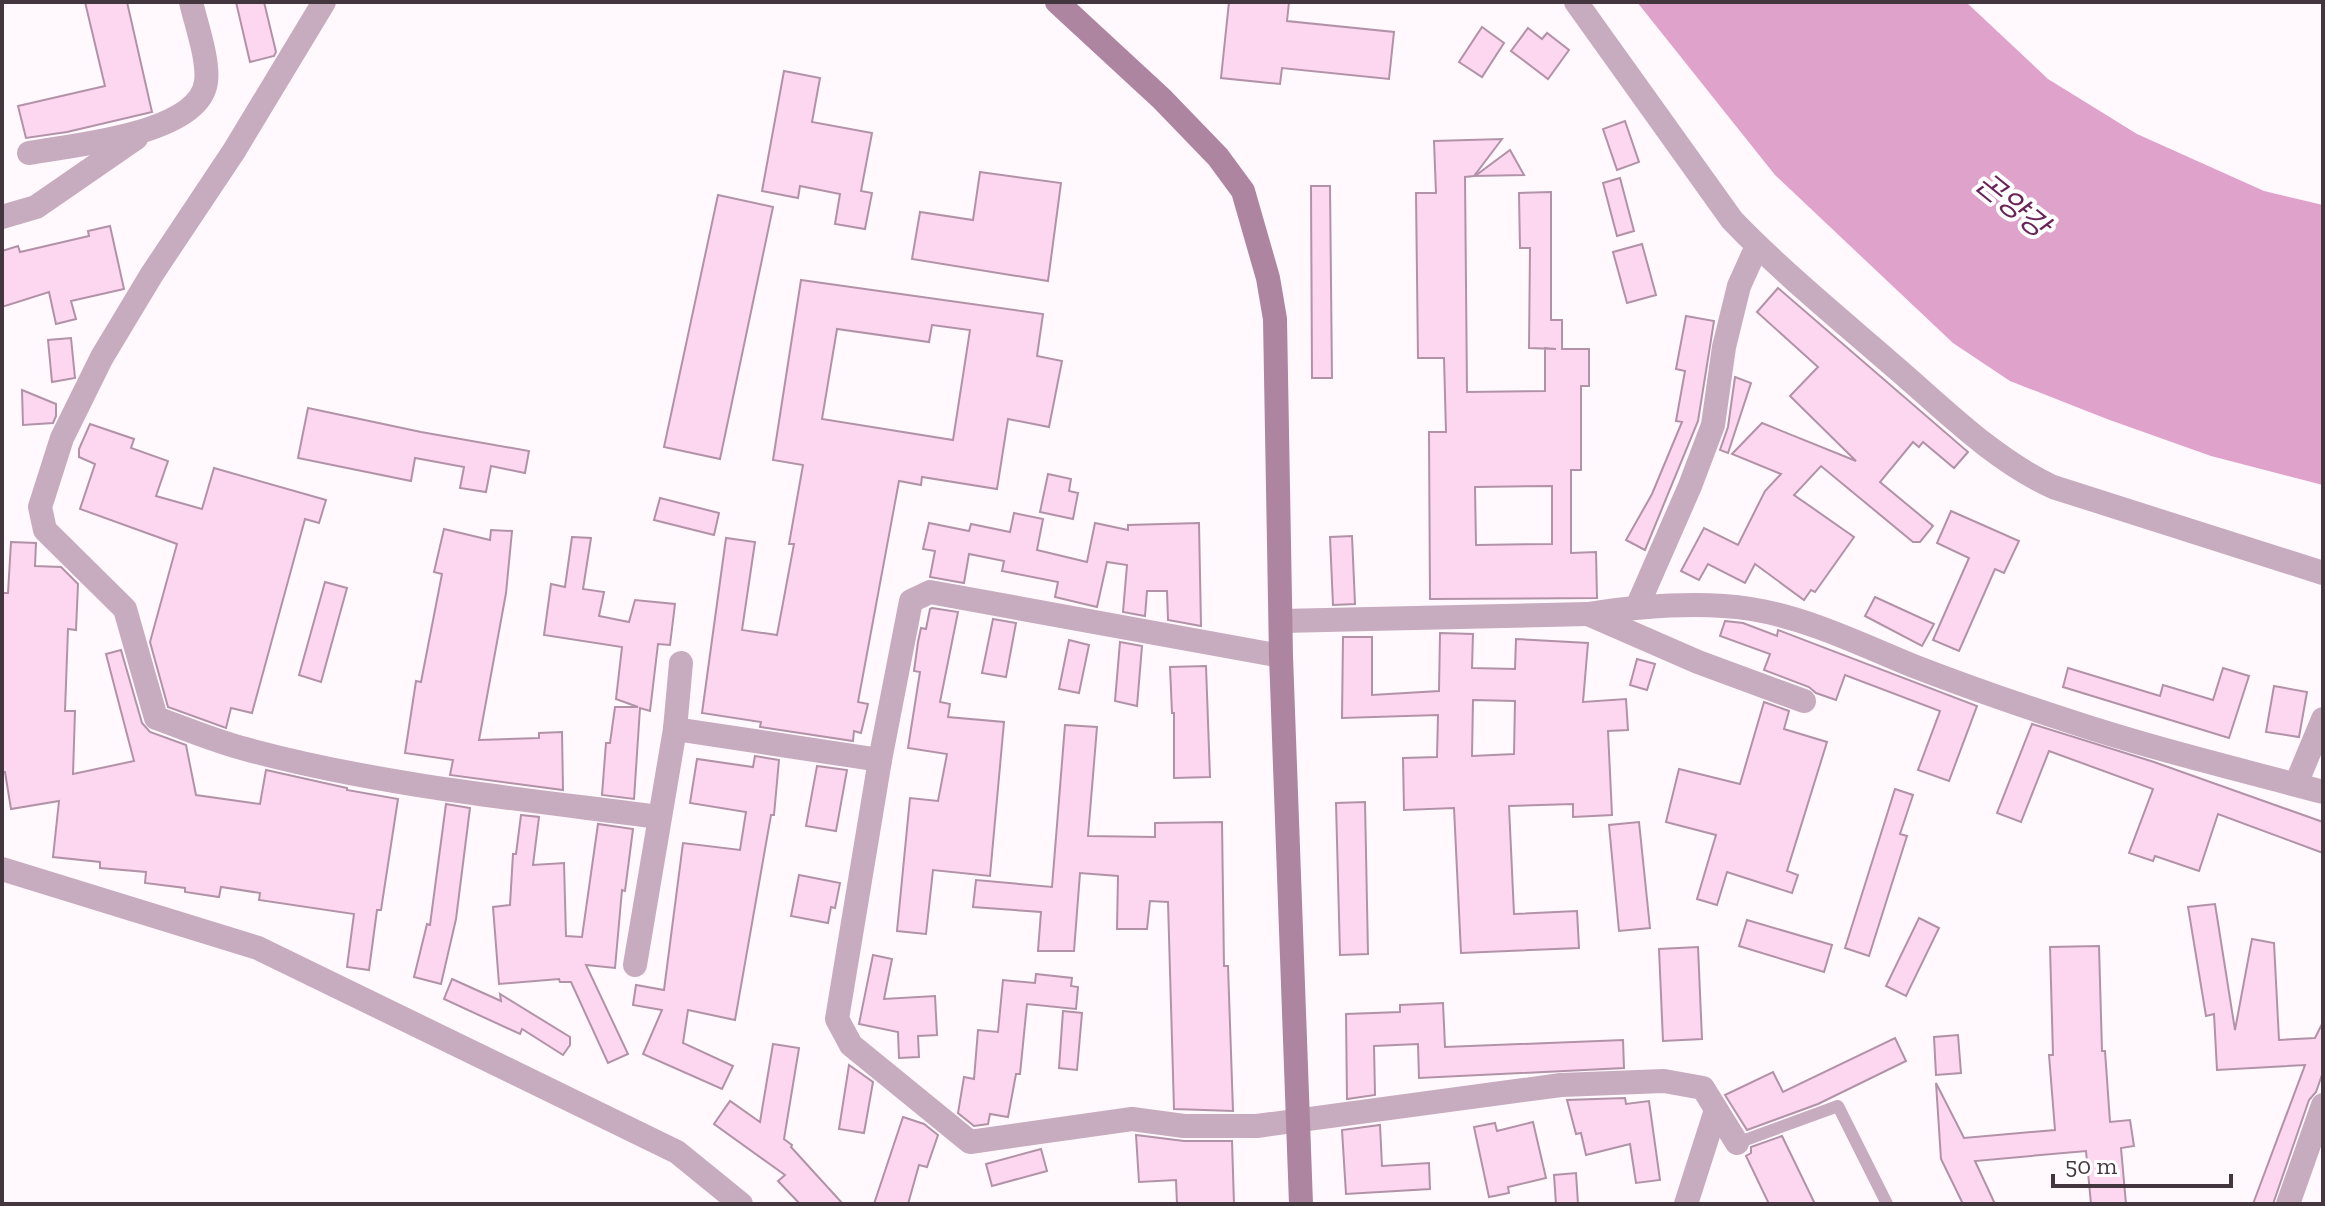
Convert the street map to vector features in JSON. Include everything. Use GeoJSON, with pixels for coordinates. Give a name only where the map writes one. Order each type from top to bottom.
{"type":"FeatureCollection","features":[{"type":"Feature","properties":{"kind":"street"},"geometry":{"type":"LineString","coordinates":[[2,217],[36,207],[145,132],[195,105],[206,83],[191,2]]}},
{"type":"Feature","properties":{"kind":"street"},"geometry":{"type":"LineString","coordinates":[[324,2],[234,151],[152,274],[102,357],[62,438],[40,507],[45,530],[125,609],[156,718],[247,750],[357,775],[659,817]]}},
{"type":"Feature","properties":{"kind":"street"},"geometry":{"type":"LineString","coordinates":[[1057,2],[1162,99],[1218,157],[1243,191],[1268,278],[1275,319],[1281,656],[1301,1204]]}},
{"type":"Feature","properties":{"kind":"street"},"geometry":{"type":"LineString","coordinates":[[1576,2],[1732,220],[1757,246],[1981,442],[2032,477],[2053,487],[2323,573]]}},
{"type":"Feature","properties":{"kind":"street"},"geometry":{"type":"LineString","coordinates":[[29,153],[145,132]]}},
{"type":"Feature","properties":{"kind":"street"},"geometry":{"type":"LineString","coordinates":[[1637,607],[1713,425],[1724,347],[1739,286],[1757,246]]}},
{"type":"Feature","properties":{"kind":"street"},"geometry":{"type":"LineString","coordinates":[[1281,656],[930,592],[911,601],[880,760],[837,1019],[851,1045],[970,1142],[1132,1119],[1184,1126],[1257,1126],[1561,1085],[1664,1081],[1703,1088],[1737,1143]]}},
{"type":"Feature","properties":{"kind":"street"},"geometry":{"type":"LineString","coordinates":[[1281,621],[1588,614],[1637,607],[1722,606],[1753,610],[1791,619],[2065,720],[2244,773],[2323,792]]}},
{"type":"Feature","properties":{"kind":"street"},"geometry":{"type":"LineString","coordinates":[[1588,614],[1698,662],[1804,701]]}},
{"type":"Feature","properties":{"kind":"street"},"geometry":{"type":"LineString","coordinates":[[635,965],[675,729],[681,663]]}},
{"type":"Feature","properties":{"kind":"street"},"geometry":{"type":"LineString","coordinates":[[2296,784],[2323,719]]}},
{"type":"Feature","properties":{"kind":"street"},"geometry":{"type":"LineString","coordinates":[[675,729],[880,760]]}},
{"type":"Feature","properties":{"kind":"street"},"geometry":{"type":"LineString","coordinates":[[2,869],[258,948],[677,1152],[741,1204]]}},
{"type":"Feature","properties":{"kind":"street"},"geometry":{"type":"LineString","coordinates":[[2288,1204],[2323,1105]]}},
{"type":"Feature","properties":{"kind":"street"},"geometry":{"type":"LineString","coordinates":[[1686,1204],[1716,1110]]}},
{"type":"Feature","properties":{"kind":"lane"},"geometry":{"type":"LineString","coordinates":[[1737,1143],[1838,1106],[1887,1204]]}},
{"type":"Feature","properties":{"kind":"water","name":"곤양강"},"geometry":{"type":"Polygon","coordinates":[[[1637,2],[1966,2],[2048,79],[2137,134],[2264,191],[2323,205],[2323,485],[2211,456],[2107,419],[2010,381],[1953,343],[1775,175],[1637,2]]]}},
{"type":"Feature","properties":{"kind":"building"},"geometry":{"type":"Polygon","coordinates":[[[85,2],[127,2],[152,112],[67,132],[26,138],[18,106],[105,86],[85,2]]]}},
{"type":"Feature","properties":{"kind":"building"},"geometry":{"type":"Polygon","coordinates":[[[236,2],[264,2],[276,52],[274,56],[250,62],[236,2]]]}},
{"type":"Feature","properties":{"kind":"building"},"geometry":{"type":"Polygon","coordinates":[[[1229,2],[1289,2],[1287,21],[1394,32],[1389,79],[1282,68],[1280,84],[1221,78],[1229,2]]]}},
{"type":"Feature","properties":{"kind":"building"},"geometry":{"type":"Polygon","coordinates":[[[1482,27],[1504,43],[1482,77],[1459,62],[1482,27]]]}},
{"type":"Feature","properties":{"kind":"building"},"geometry":{"type":"Polygon","coordinates":[[[1528,28],[1542,39],[1547,33],[1569,50],[1548,79],[1511,51],[1528,28]]]}},
{"type":"Feature","properties":{"kind":"building"},"geometry":{"type":"Polygon","coordinates":[[[784,71],[820,78],[812,122],[872,133],[861,191],[872,193],[865,229],[835,224],[840,194],[800,186],[798,198],[762,191],[784,71]]]}},
{"type":"Feature","properties":{"kind":"building"},"geometry":{"type":"Polygon","coordinates":[[[1625,121],[1639,162],[1617,170],[1603,129],[1625,121]]]}},
{"type":"Feature","properties":{"kind":"building"},"geometry":{"type":"Polygon","coordinates":[[[1502,139],[1474,176],[1465,177],[1467,392],[1545,391],[1545,349],[1529,348],[1530,248],[1520,248],[1519,193],[1551,192],[1551,320],[1562,320],[1562,349],[1589,349],[1589,386],[1581,386],[1581,470],[1571,470],[1571,553],[1596,552],[1597,598],[1430,599],[1429,432],[1446,432],[1444,358],[1418,358],[1416,193],[1436,193],[1434,141],[1502,139]],[[1552,486],[1475,487],[1476,545],[1552,544],[1552,486]]]}},
{"type":"Feature","properties":{"kind":"building"},"geometry":{"type":"Polygon","coordinates":[[[1510,150],[1524,175],[1475,176],[1510,150]]]}},
{"type":"Feature","properties":{"kind":"building"},"geometry":{"type":"Polygon","coordinates":[[[980,172],[1061,183],[1048,281],[912,259],[920,212],[973,220],[980,172]]]}},
{"type":"Feature","properties":{"kind":"building"},"geometry":{"type":"Polygon","coordinates":[[[1620,178],[1634,231],[1617,236],[1603,183],[1620,178]]]}},
{"type":"Feature","properties":{"kind":"building"},"geometry":{"type":"Polygon","coordinates":[[[1311,186],[1330,186],[1332,378],[1312,378],[1311,186]]]}},
{"type":"Feature","properties":{"kind":"building"},"geometry":{"type":"Polygon","coordinates":[[[718,195],[773,207],[720,459],[664,447],[718,195]]]}},
{"type":"Feature","properties":{"kind":"building"},"geometry":{"type":"Polygon","coordinates":[[[110,226],[124,289],[71,301],[76,319],[56,324],[49,292],[2,307],[2,251],[18,246],[20,252],[89,236],[88,231],[110,226]]]}},
{"type":"Feature","properties":{"kind":"building"},"geometry":{"type":"Polygon","coordinates":[[[1642,244],[1656,295],[1627,303],[1613,252],[1642,244]]]}},
{"type":"Feature","properties":{"kind":"building"},"geometry":{"type":"Polygon","coordinates":[[[801,280],[1043,314],[1037,356],[1062,361],[1049,427],[1008,419],[997,489],[922,477],[921,485],[899,481],[858,702],[868,704],[861,733],[854,731],[853,741],[760,727],[761,722],[702,713],[726,538],[755,542],[742,630],[777,635],[794,544],[789,544],[803,465],[773,460],[801,280]],[[932,325],[929,342],[837,329],[822,419],[953,440],[970,330],[932,325]]]}},
{"type":"Feature","properties":{"kind":"building"},"geometry":{"type":"Polygon","coordinates":[[[1778,288],[1968,452],[1954,468],[1923,442],[1919,447],[1913,442],[1880,482],[1933,526],[1920,542],[1913,542],[1821,466],[1794,495],[1854,537],[1815,592],[1811,590],[1804,600],[1755,564],[1745,583],[1708,564],[1699,580],[1681,571],[1704,528],[1738,545],[1765,491],[1781,474],[1732,454],[1762,423],[1856,461],[1790,396],[1818,367],[1757,312],[1778,288]]]}},
{"type":"Feature","properties":{"kind":"building"},"geometry":{"type":"Polygon","coordinates":[[[1686,316],[1714,321],[1698,421],[1645,550],[1626,540],[1652,494],[1682,422],[1676,421],[1685,371],[1676,369],[1686,316]]]}},
{"type":"Feature","properties":{"kind":"building"},"geometry":{"type":"Polygon","coordinates":[[[71,338],[75,378],[52,382],[48,340],[71,338]]]}},
{"type":"Feature","properties":{"kind":"building"},"geometry":{"type":"Polygon","coordinates":[[[1735,377],[1751,383],[1728,453],[1720,450],[1728,427],[1735,377]]]}},
{"type":"Feature","properties":{"kind":"building"},"geometry":{"type":"Polygon","coordinates":[[[22,390],[56,404],[53,423],[23,425],[22,390]]]}},
{"type":"Feature","properties":{"kind":"building"},"geometry":{"type":"Polygon","coordinates":[[[308,408],[529,451],[525,473],[491,466],[486,492],[460,488],[464,467],[415,458],[411,481],[298,458],[308,408]]]}},
{"type":"Feature","properties":{"kind":"building"},"geometry":{"type":"Polygon","coordinates":[[[90,424],[134,439],[131,448],[168,461],[156,496],[202,509],[214,468],[326,500],[319,523],[305,519],[252,713],[231,708],[226,728],[168,707],[150,642],[177,544],[80,509],[95,464],[79,457],[79,449],[90,424]]]}},
{"type":"Feature","properties":{"kind":"building"},"geometry":{"type":"Polygon","coordinates":[[[1048,474],[1071,479],[1069,491],[1078,493],[1073,519],[1040,512],[1048,474]]]}},
{"type":"Feature","properties":{"kind":"building"},"geometry":{"type":"Polygon","coordinates":[[[660,498],[719,513],[714,535],[654,520],[660,498]]]}},
{"type":"Feature","properties":{"kind":"building"},"geometry":{"type":"Polygon","coordinates":[[[1951,511],[2019,541],[2004,573],[1995,569],[1959,651],[1933,640],[1969,558],[1937,543],[1951,511]]]}},
{"type":"Feature","properties":{"kind":"building"},"geometry":{"type":"Polygon","coordinates":[[[1014,513],[1043,519],[1037,550],[1087,562],[1095,523],[1128,530],[1128,525],[1199,523],[1201,626],[1168,620],[1167,591],[1147,591],[1145,616],[1123,612],[1127,565],[1107,562],[1097,607],[1055,597],[1058,582],[1002,571],[1004,561],[969,554],[964,583],[930,577],[935,551],[923,549],[929,523],[969,531],[971,524],[1010,532],[1014,513]]]}},
{"type":"Feature","properties":{"kind":"building"},"geometry":{"type":"Polygon","coordinates":[[[444,529],[490,540],[491,530],[512,531],[506,593],[479,740],[539,738],[539,733],[562,732],[563,790],[450,775],[453,760],[405,753],[416,681],[421,682],[442,574],[434,572],[444,529]]]}},
{"type":"Feature","properties":{"kind":"building"},"geometry":{"type":"Polygon","coordinates":[[[1352,536],[1355,604],[1333,605],[1330,537],[1352,536]]]}},
{"type":"Feature","properties":{"kind":"building"},"geometry":{"type":"Polygon","coordinates":[[[572,537],[591,538],[583,589],[604,592],[599,616],[629,622],[635,600],[675,604],[670,645],[658,644],[650,711],[640,708],[634,799],[602,795],[606,743],[610,743],[615,707],[638,707],[616,699],[622,647],[544,635],[551,584],[565,587],[572,537]]]}},
{"type":"Feature","properties":{"kind":"building"},"geometry":{"type":"Polygon","coordinates":[[[11,542],[36,543],[35,566],[61,567],[78,584],[76,630],[68,629],[65,711],[75,711],[73,774],[134,761],[106,654],[121,650],[142,723],[150,732],[186,745],[196,795],[260,804],[266,770],[398,799],[369,970],[347,967],[354,914],[259,900],[260,893],[221,887],[219,897],[185,892],[185,888],[145,883],[146,872],[100,868],[100,862],[53,857],[59,801],[11,809],[5,772],[2,772],[2,593],[8,593],[11,542]]]}},
{"type":"Feature","properties":{"kind":"building"},"geometry":{"type":"Polygon","coordinates":[[[325,582],[347,588],[321,682],[299,675],[325,582]]]}},
{"type":"Feature","properties":{"kind":"building"},"geometry":{"type":"Polygon","coordinates":[[[1875,597],[1934,624],[1922,646],[1865,616],[1875,597]]]}},
{"type":"Feature","properties":{"kind":"building"},"geometry":{"type":"Polygon","coordinates":[[[932,608],[958,612],[940,702],[950,704],[948,717],[1004,722],[990,876],[933,870],[926,934],[897,931],[910,798],[938,801],[947,754],[908,748],[920,672],[914,671],[918,642],[921,628],[926,629],[932,608]]]}},
{"type":"Feature","properties":{"kind":"building"},"geometry":{"type":"Polygon","coordinates":[[[993,619],[1016,623],[1006,677],[982,673],[993,619]]]}},
{"type":"Feature","properties":{"kind":"building"},"geometry":{"type":"Polygon","coordinates":[[[1725,621],[1743,623],[1777,636],[1778,630],[1977,706],[1949,781],[1918,770],[1940,711],[1845,675],[1836,700],[1816,693],[1809,687],[1764,670],[1770,654],[1720,636],[1725,621]]]}},
{"type":"Feature","properties":{"kind":"building"},"geometry":{"type":"Polygon","coordinates":[[[1440,633],[1473,634],[1472,668],[1515,669],[1516,639],[1588,643],[1583,702],[1626,699],[1628,730],[1608,731],[1612,815],[1573,817],[1573,804],[1509,806],[1514,914],[1577,911],[1579,948],[1461,953],[1454,808],[1404,810],[1403,758],[1437,757],[1438,715],[1342,718],[1343,637],[1372,637],[1372,695],[1439,691],[1440,633]],[[1473,700],[1472,756],[1514,754],[1515,701],[1473,700]]]}},
{"type":"Feature","properties":{"kind":"building"},"geometry":{"type":"Polygon","coordinates":[[[1069,640],[1089,645],[1079,693],[1059,689],[1069,640]]]}},
{"type":"Feature","properties":{"kind":"building"},"geometry":{"type":"Polygon","coordinates":[[[1120,642],[1142,646],[1137,706],[1115,701],[1120,642]]]}},
{"type":"Feature","properties":{"kind":"building"},"geometry":{"type":"Polygon","coordinates":[[[1637,659],[1655,664],[1647,690],[1630,685],[1637,659]]]}},
{"type":"Feature","properties":{"kind":"building"},"geometry":{"type":"Polygon","coordinates":[[[1206,666],[1210,777],[1174,778],[1170,667],[1206,666]]]}},
{"type":"Feature","properties":{"kind":"building"},"geometry":{"type":"Polygon","coordinates":[[[2068,668],[2160,696],[2163,685],[2213,700],[2223,668],[2249,676],[2229,738],[2063,687],[2068,668]]]}},
{"type":"Feature","properties":{"kind":"building"},"geometry":{"type":"Polygon","coordinates":[[[2274,686],[2307,692],[2299,737],[2266,732],[2274,686]]]}},
{"type":"Feature","properties":{"kind":"building"},"geometry":{"type":"Polygon","coordinates":[[[1764,702],[1789,711],[1784,729],[1827,742],[1787,871],[1798,875],[1792,893],[1727,872],[1717,905],[1697,899],[1716,835],[1666,822],[1679,769],[1740,784],[1764,702]]]}},
{"type":"Feature","properties":{"kind":"building"},"geometry":{"type":"Polygon","coordinates":[[[2032,724],[2154,762],[2323,822],[2323,853],[2218,814],[2199,871],[2155,856],[2153,861],[2129,853],[2153,789],[2049,751],[2021,822],[1997,813],[2032,724]]]}},
{"type":"Feature","properties":{"kind":"building"},"geometry":{"type":"Polygon","coordinates":[[[1065,725],[1097,727],[1088,836],[1155,837],[1155,823],[1222,822],[1224,966],[1228,966],[1233,1111],[1174,1109],[1168,902],[1150,901],[1147,929],[1117,929],[1118,876],[1080,873],[1074,951],[1038,951],[1041,912],[973,907],[976,880],[1052,887],[1065,725]]]}},
{"type":"Feature","properties":{"kind":"building"},"geometry":{"type":"Polygon","coordinates":[[[755,756],[779,760],[774,815],[771,815],[735,1020],[688,1010],[683,1043],[733,1066],[722,1089],[643,1054],[662,1010],[633,1005],[636,985],[664,990],[683,843],[740,850],[746,812],[690,803],[697,759],[753,767],[755,756]]]}},
{"type":"Feature","properties":{"kind":"building"},"geometry":{"type":"Polygon","coordinates":[[[817,766],[847,770],[836,831],[806,826],[817,766]]]}},
{"type":"Feature","properties":{"kind":"building"},"geometry":{"type":"Polygon","coordinates":[[[1895,789],[1913,795],[1900,834],[1907,836],[1869,956],[1845,948],[1895,789]]]}},
{"type":"Feature","properties":{"kind":"building"},"geometry":{"type":"Polygon","coordinates":[[[1365,802],[1368,954],[1340,955],[1336,803],[1365,802]]]}},
{"type":"Feature","properties":{"kind":"building"},"geometry":{"type":"Polygon","coordinates":[[[446,804],[470,808],[456,919],[441,984],[414,977],[427,924],[430,925],[446,804]]]}},
{"type":"Feature","properties":{"kind":"building"},"geometry":{"type":"Polygon","coordinates":[[[521,815],[539,817],[533,865],[564,863],[566,936],[582,937],[598,824],[633,829],[625,891],[622,890],[615,968],[586,965],[628,1054],[608,1063],[571,982],[560,982],[559,979],[499,984],[493,907],[510,905],[513,854],[516,854],[521,815]]]}},
{"type":"Feature","properties":{"kind":"building"},"geometry":{"type":"Polygon","coordinates":[[[1639,822],[1650,928],[1619,931],[1609,825],[1639,822]]]}},
{"type":"Feature","properties":{"kind":"building"},"geometry":{"type":"Polygon","coordinates":[[[799,875],[840,883],[828,923],[791,916],[799,875]]]}},
{"type":"Feature","properties":{"kind":"building"},"geometry":{"type":"Polygon","coordinates":[[[2215,904],[2235,1030],[2252,939],[2274,943],[2279,1040],[2315,1038],[2323,1022],[2323,1072],[2316,1092],[2309,1100],[2273,1204],[2253,1204],[2305,1065],[2217,1070],[2214,1014],[2206,1016],[2188,907],[2215,904]]]}},
{"type":"Feature","properties":{"kind":"building"},"geometry":{"type":"Polygon","coordinates":[[[1919,918],[1939,928],[1906,996],[1886,986],[1919,918]]]}},
{"type":"Feature","properties":{"kind":"building"},"geometry":{"type":"Polygon","coordinates":[[[1747,920],[1832,945],[1824,972],[1739,946],[1747,920]]]}},
{"type":"Feature","properties":{"kind":"building"},"geometry":{"type":"Polygon","coordinates":[[[2099,946],[2102,1051],[2105,1051],[2110,1122],[2130,1120],[2134,1146],[2121,1148],[2126,1204],[2091,1204],[2086,1151],[1975,1161],[1995,1204],[1963,1204],[1941,1159],[1936,1083],[1964,1138],[2055,1130],[2049,1055],[2053,1055],[2050,947],[2099,946]]]}},
{"type":"Feature","properties":{"kind":"building"},"geometry":{"type":"Polygon","coordinates":[[[1698,947],[1702,1039],[1663,1041],[1659,949],[1698,947]]]}},
{"type":"Feature","properties":{"kind":"building"},"geometry":{"type":"Polygon","coordinates":[[[873,955],[892,959],[884,999],[935,996],[937,1035],[918,1036],[919,1057],[899,1058],[898,1032],[859,1024],[873,955]]]}},
{"type":"Feature","properties":{"kind":"building"},"geometry":{"type":"Polygon","coordinates":[[[1036,974],[1072,978],[1071,986],[1078,987],[1076,1009],[1027,1004],[1020,1074],[1016,1074],[1008,1117],[990,1114],[988,1124],[974,1126],[958,1113],[964,1077],[974,1079],[978,1030],[998,1032],[1003,980],[1035,983],[1036,974]]]}},
{"type":"Feature","properties":{"kind":"building"},"geometry":{"type":"Polygon","coordinates":[[[452,979],[501,1001],[500,994],[570,1037],[570,1045],[563,1055],[522,1029],[520,1034],[444,999],[452,979]]]}},
{"type":"Feature","properties":{"kind":"building"},"geometry":{"type":"Polygon","coordinates":[[[1443,1003],[1445,1047],[1623,1040],[1624,1068],[1419,1078],[1418,1044],[1374,1046],[1375,1095],[1347,1099],[1346,1014],[1400,1012],[1400,1005],[1443,1003]]]}},
{"type":"Feature","properties":{"kind":"building"},"geometry":{"type":"Polygon","coordinates":[[[1063,1011],[1082,1013],[1077,1070],[1059,1068],[1063,1011]]]}},
{"type":"Feature","properties":{"kind":"building"},"geometry":{"type":"Polygon","coordinates":[[[1958,1035],[1961,1073],[1936,1075],[1934,1037],[1958,1035]]]}},
{"type":"Feature","properties":{"kind":"building"},"geometry":{"type":"Polygon","coordinates":[[[1895,1038],[1906,1061],[1818,1104],[1747,1130],[1725,1095],[1773,1072],[1783,1092],[1895,1038]]]}},
{"type":"Feature","properties":{"kind":"building"},"geometry":{"type":"Polygon","coordinates":[[[773,1044],[799,1048],[784,1139],[843,1204],[800,1204],[778,1181],[785,1175],[714,1124],[730,1101],[760,1122],[773,1044]]]}},
{"type":"Feature","properties":{"kind":"building"},"geometry":{"type":"Polygon","coordinates":[[[849,1065],[873,1082],[864,1133],[839,1129],[849,1065]]]}},
{"type":"Feature","properties":{"kind":"building"},"geometry":{"type":"Polygon","coordinates":[[[1625,1098],[1626,1104],[1649,1101],[1660,1180],[1636,1183],[1630,1144],[1586,1155],[1581,1133],[1576,1134],[1567,1100],[1625,1098]]]}},
{"type":"Feature","properties":{"kind":"building"},"geometry":{"type":"Polygon","coordinates":[[[903,1117],[924,1124],[938,1135],[927,1167],[919,1165],[908,1204],[874,1204],[903,1117]]]}},
{"type":"Feature","properties":{"kind":"building"},"geometry":{"type":"Polygon","coordinates":[[[1533,1122],[1546,1178],[1508,1187],[1509,1193],[1489,1197],[1474,1127],[1495,1123],[1497,1131],[1533,1122]]]}},
{"type":"Feature","properties":{"kind":"building"},"geometry":{"type":"Polygon","coordinates":[[[1380,1125],[1382,1166],[1429,1163],[1430,1189],[1346,1194],[1342,1130],[1380,1125]]]}},
{"type":"Feature","properties":{"kind":"building"},"geometry":{"type":"Polygon","coordinates":[[[1136,1135],[1184,1141],[1232,1141],[1234,1204],[1177,1204],[1176,1180],[1139,1182],[1136,1135]]]}},
{"type":"Feature","properties":{"kind":"building"},"geometry":{"type":"Polygon","coordinates":[[[1782,1136],[1815,1204],[1769,1204],[1746,1156],[1751,1153],[1751,1147],[1782,1136]]]}},
{"type":"Feature","properties":{"kind":"building"},"geometry":{"type":"Polygon","coordinates":[[[1041,1149],[1047,1171],[992,1186],[986,1164],[1041,1149]]]}},
{"type":"Feature","properties":{"kind":"building"},"geometry":{"type":"Polygon","coordinates":[[[1576,1173],[1578,1204],[1556,1204],[1554,1175],[1576,1173]]]}}]}
